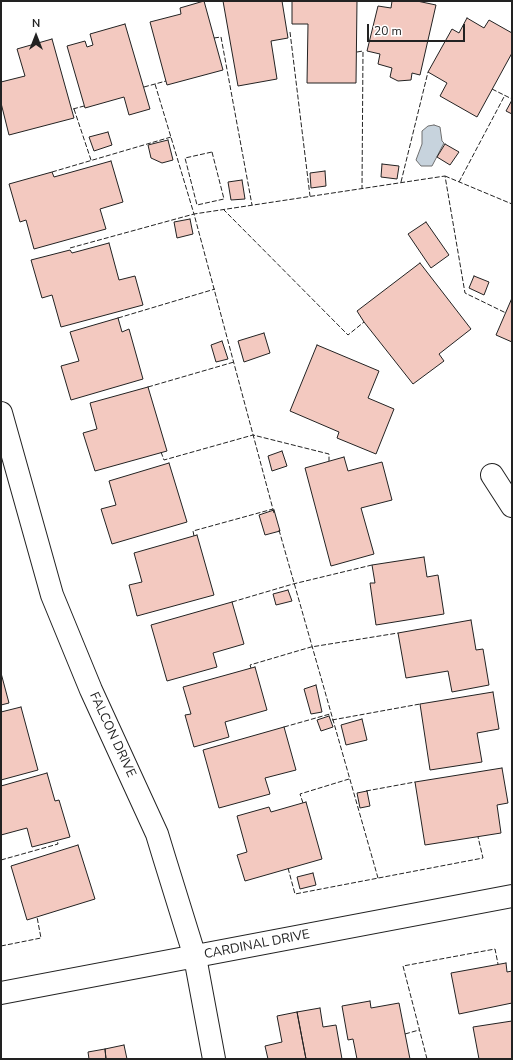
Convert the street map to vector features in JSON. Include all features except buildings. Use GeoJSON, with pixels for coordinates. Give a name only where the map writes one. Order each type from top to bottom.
{"type":"FeatureCollection","features":[{"type":"Feature","properties":{"kind":"street","name":"FALCON DRIVE"},"geometry":{"type":"LineString","coordinates":[[1,413],[52,595],[91,690],[157,834],[195,957],[214,1059]]}},
{"type":"Feature","properties":{"kind":"street"},"geometry":{"type":"LineString","coordinates":[[492,475],[512,506]]}},
{"type":"Feature","properties":{"kind":"street","name":"CARDINAL DRIVE"},"geometry":{"type":"LineString","coordinates":[[1,993],[512,896]]}},
{"type":"Feature","properties":{"kind":"shaded area"},"geometry":{"type":"Polygon","coordinates":[[[434,125],[440,127],[442,141],[444,143],[432,166],[421,166],[416,160],[422,144],[422,131],[428,126],[434,125]]]}},
{"type":"Feature","properties":{"kind":"fence"},"geometry":{"type":"LineString","coordinates":[[290,32],[310,196]]}},
{"type":"Feature","properties":{"kind":"fence"},"geometry":{"type":"LineString","coordinates":[[214,38],[221,37],[252,205]]}},
{"type":"Feature","properties":{"kind":"fence"},"geometry":{"type":"LineString","coordinates":[[357,52],[363,51],[362,188]]}},
{"type":"Feature","properties":{"kind":"fence"},"geometry":{"type":"LineString","coordinates":[[401,182],[428,72]]}},
{"type":"Feature","properties":{"kind":"fence"},"geometry":{"type":"LineString","coordinates":[[144,87],[166,81]]}},
{"type":"Feature","properties":{"kind":"fence"},"geometry":{"type":"LineString","coordinates":[[70,248],[194,214],[155,84]]}},
{"type":"Feature","properties":{"kind":"fence"},"geometry":{"type":"LineString","coordinates":[[492,89],[512,99]]}},
{"type":"Feature","properties":{"kind":"fence"},"geometry":{"type":"LineString","coordinates":[[459,182],[505,95]]}},
{"type":"Feature","properties":{"kind":"fence"},"geometry":{"type":"LineString","coordinates":[[73,109],[84,106]]}},
{"type":"Feature","properties":{"kind":"fence"},"geometry":{"type":"LineString","coordinates":[[74,109],[91,160]]}},
{"type":"Feature","properties":{"kind":"fence"},"geometry":{"type":"LineString","coordinates":[[52,172],[171,137]]}},
{"type":"Feature","properties":{"kind":"fence"},"geometry":{"type":"LineString","coordinates":[[212,152],[224,199],[197,205],[185,158],[212,152]]}},
{"type":"Feature","properties":{"kind":"fence"},"geometry":{"type":"LineString","coordinates":[[445,176],[512,204]]}},
{"type":"Feature","properties":{"kind":"fence"},"geometry":{"type":"LineString","coordinates":[[274,513],[194,214],[445,176],[465,293],[506,313]]}},
{"type":"Feature","properties":{"kind":"fence"},"geometry":{"type":"LineString","coordinates":[[223,209],[348,335],[364,322]]}},
{"type":"Feature","properties":{"kind":"fence"},"geometry":{"type":"LineString","coordinates":[[118,318],[215,289]]}},
{"type":"Feature","properties":{"kind":"fence"},"geometry":{"type":"LineString","coordinates":[[148,387],[234,362]]}},
{"type":"Feature","properties":{"kind":"fence"},"geometry":{"type":"LineString","coordinates":[[161,452],[164,460],[253,435],[329,454],[329,461]]}},
{"type":"Feature","properties":{"kind":"fence"},"geometry":{"type":"LineString","coordinates":[[194,536],[193,531],[273,509]]}},
{"type":"Feature","properties":{"kind":"fence"},"geometry":{"type":"LineString","coordinates":[[279,530],[378,878]]}},
{"type":"Feature","properties":{"kind":"fence"},"geometry":{"type":"LineString","coordinates":[[232,602],[293,584],[372,565]]}},
{"type":"Feature","properties":{"kind":"fence"},"geometry":{"type":"LineString","coordinates":[[251,668],[250,665],[311,647],[398,633]]}},
{"type":"Feature","properties":{"kind":"fence"},"geometry":{"type":"LineString","coordinates":[[332,720],[420,704]]}},
{"type":"Feature","properties":{"kind":"fence"},"geometry":{"type":"LineString","coordinates":[[284,727],[330,714]]}},
{"type":"Feature","properties":{"kind":"fence"},"geometry":{"type":"LineString","coordinates":[[303,803],[300,794],[349,779]]}},
{"type":"Feature","properties":{"kind":"fence"},"geometry":{"type":"LineString","coordinates":[[366,791],[415,782]]}},
{"type":"Feature","properties":{"kind":"fence"},"geometry":{"type":"LineString","coordinates":[[288,868],[295,894],[483,858],[478,837]]}},
{"type":"Feature","properties":{"kind":"fence"},"geometry":{"type":"LineString","coordinates":[[1,860],[58,844],[57,840]]}},
{"type":"Feature","properties":{"kind":"fence"},"geometry":{"type":"LineString","coordinates":[[1,946],[41,938],[37,917]]}},
{"type":"Feature","properties":{"kind":"fence"},"geometry":{"type":"LineString","coordinates":[[427,1059],[403,966],[495,949],[498,964]]}},
{"type":"Feature","properties":{"kind":"fence"},"geometry":{"type":"LineString","coordinates":[[405,1034],[419,1030]]}}]}
